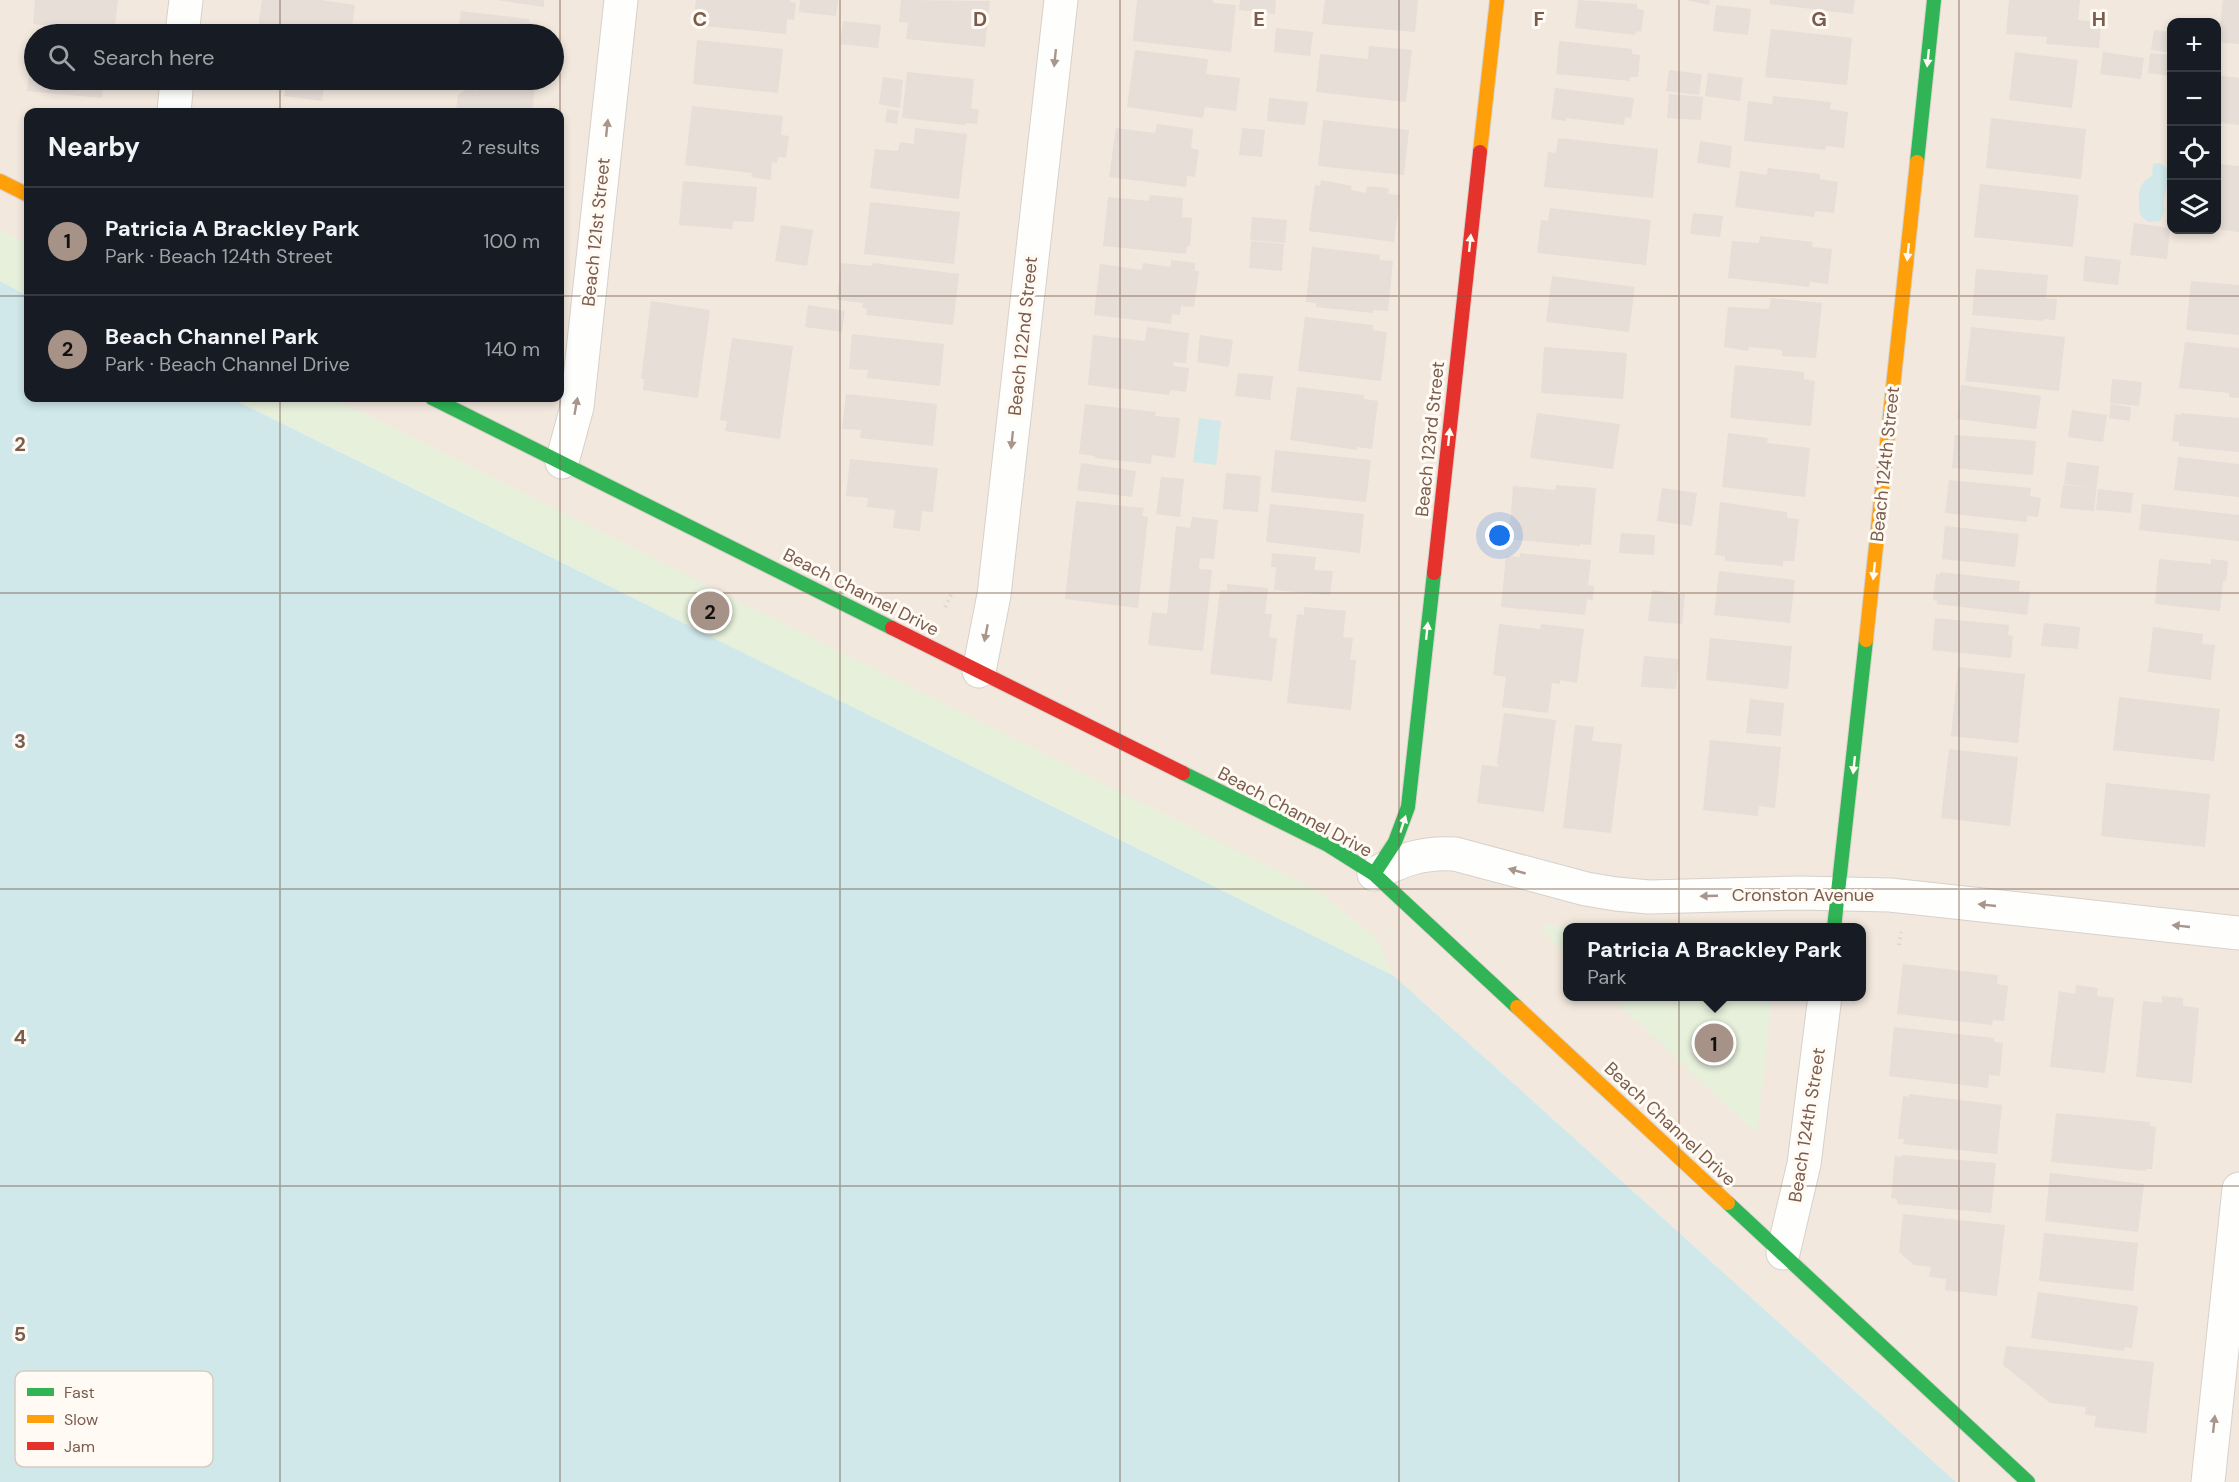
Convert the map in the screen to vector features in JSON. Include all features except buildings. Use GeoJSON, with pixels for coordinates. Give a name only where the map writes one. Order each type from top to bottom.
{"type":"FeatureCollection","features":[{"type":"Feature","properties":{"kind":"main road","name":"Beach 123rd Street"},"geometry":{"type":"LineString","coordinates":[[1374,874],[1396,841],[1404,825],[1408,807],[1497,0]]}},
{"type":"Feature","properties":{"kind":"main road","name":"Beach 124th Street"},"geometry":{"type":"LineString","coordinates":[[1834,923],[1850,803],[1934,0]]}},
{"type":"Feature","properties":{"kind":"main road"},"geometry":{"type":"LineString","coordinates":[[0,181],[24,193]]}},
{"type":"Feature","properties":{"kind":"main road","name":"Beach Channel Drive"},"geometry":{"type":"LineString","coordinates":[[440,402],[1328,845],[1374,874],[2028,1482]]}},
{"type":"Feature","properties":{"kind":"street"},"geometry":{"type":"LineString","coordinates":[[183,24],[186,0]]}},
{"type":"Feature","properties":{"kind":"street","name":"Beach 121st Street"},"geometry":{"type":"LineString","coordinates":[[562,462],[577,407],[621,0]]}},
{"type":"Feature","properties":{"kind":"street","name":"Beach 122nd Street"},"geometry":{"type":"LineString","coordinates":[[979,671],[994,595],[1061,0]]}},
{"type":"Feature","properties":{"kind":"street"},"geometry":{"type":"LineString","coordinates":[[174,108],[176,90]]}},
{"type":"Feature","properties":{"kind":"street","name":"Cronston Avenue"},"geometry":{"type":"LineString","coordinates":[[1374,874],[1420,855],[1455,854],[1574,886],[1616,894],[1683,897],[1838,892],[1911,897],[2239,933]]}},
{"type":"Feature","properties":{"kind":"street","name":"Beach 124th Street"},"geometry":{"type":"LineString","coordinates":[[1783,1253],[1804,1164],[1825,1001]]}},
{"type":"Feature","properties":{"kind":"street"},"geometry":{"type":"LineString","coordinates":[[2208,1482],[2239,1189]]}},
{"type":"Feature","properties":{"kind":"path"},"geometry":{"type":"LineString","coordinates":[[945,607],[951,595]]}},
{"type":"Feature","properties":{"kind":"path"},"geometry":{"type":"LineString","coordinates":[[1899,945],[1901,932]]}},
{"type":"Feature","properties":{"kind":"shaded area"},"geometry":{"type":"Polygon","coordinates":[[[0,0],[2239,0],[2239,1482],[1956,1482],[1394,976],[263,402],[564,402],[564,108],[24,108],[24,280],[0,268],[0,0]]]}},
{"type":"Feature","properties":{"kind":"green space"},"geometry":{"type":"Polygon","coordinates":[[[0,230],[24,243],[24,294],[0,281],[0,230]]]}},
{"type":"Feature","properties":{"kind":"green space"},"geometry":{"type":"Polygon","coordinates":[[[239,402],[341,402],[1320,892],[1376,938],[1394,976],[239,402]]]}},
{"type":"Feature","properties":{"kind":"green space"},"geometry":{"type":"Polygon","coordinates":[[[1544,924],[1563,927],[1563,951],[1541,930],[1544,924]]]}},
{"type":"Feature","properties":{"kind":"green space"},"geometry":{"type":"Polygon","coordinates":[[[1615,1001],[1772,1001],[1757,1134],[1615,1001]]]}},
{"type":"Feature","properties":{"kind":"water"},"geometry":{"type":"Polygon","coordinates":[[[2159,163],[2167,170],[2165,210],[2160,221],[2148,222],[2140,215],[2139,192],[2143,184],[2152,176],[2153,164],[2159,163]]]}},
{"type":"Feature","properties":{"kind":"water"},"geometry":{"type":"Polygon","coordinates":[[[0,281],[24,294],[24,402],[239,402],[1394,976],[1956,1482],[0,1482],[0,281]]]}},
{"type":"Feature","properties":{"kind":"water"},"geometry":{"type":"Polygon","coordinates":[[[1199,418],[1221,421],[1216,465],[1193,462],[1199,418]]]}},
{"type":"Feature","properties":{"kind":"traffic: fast"},"geometry":{"type":"LineString","coordinates":[[1917,162],[1934,0]]}},
{"type":"Feature","properties":{"kind":"traffic: fast"},"geometry":{"type":"LineString","coordinates":[[440,402],[892,628]]}},
{"type":"Feature","properties":{"kind":"traffic: fast"},"geometry":{"type":"LineString","coordinates":[[1374,874],[1395,842],[1408,807],[1434,573]]}},
{"type":"Feature","properties":{"kind":"traffic: fast"},"geometry":{"type":"LineString","coordinates":[[1835,923],[1866,640]]}},
{"type":"Feature","properties":{"kind":"traffic: fast"},"geometry":{"type":"LineString","coordinates":[[1183,773],[1328,845],[1374,874],[1517,1007]]}},
{"type":"Feature","properties":{"kind":"traffic: fast"},"geometry":{"type":"LineString","coordinates":[[1728,1203],[2028,1482]]}},
{"type":"Feature","properties":{"kind":"traffic: slow"},"geometry":{"type":"LineString","coordinates":[[1480,152],[1497,0]]}},
{"type":"Feature","properties":{"kind":"traffic: slow"},"geometry":{"type":"LineString","coordinates":[[1866,640],[1917,162]]}},
{"type":"Feature","properties":{"kind":"traffic: slow"},"geometry":{"type":"LineString","coordinates":[[0,181],[24,193]]}},
{"type":"Feature","properties":{"kind":"traffic: slow"},"geometry":{"type":"LineString","coordinates":[[1517,1007],[1728,1203]]}},
{"type":"Feature","properties":{"kind":"traffic: jam"},"geometry":{"type":"LineString","coordinates":[[1434,573],[1480,152]]}},
{"type":"Feature","properties":{"kind":"traffic: jam"},"geometry":{"type":"LineString","coordinates":[[892,628],[1183,773]]}},
{"type":"Feature","properties":{"kind":"place","name":"Beach Channel Park"},"geometry":{"type":"Point","coordinates":[710,611]}},
{"type":"Feature","properties":{"kind":"place","name":"Patricia A Brackley Park"},"geometry":{"type":"Point","coordinates":[1714,1043]}}]}
